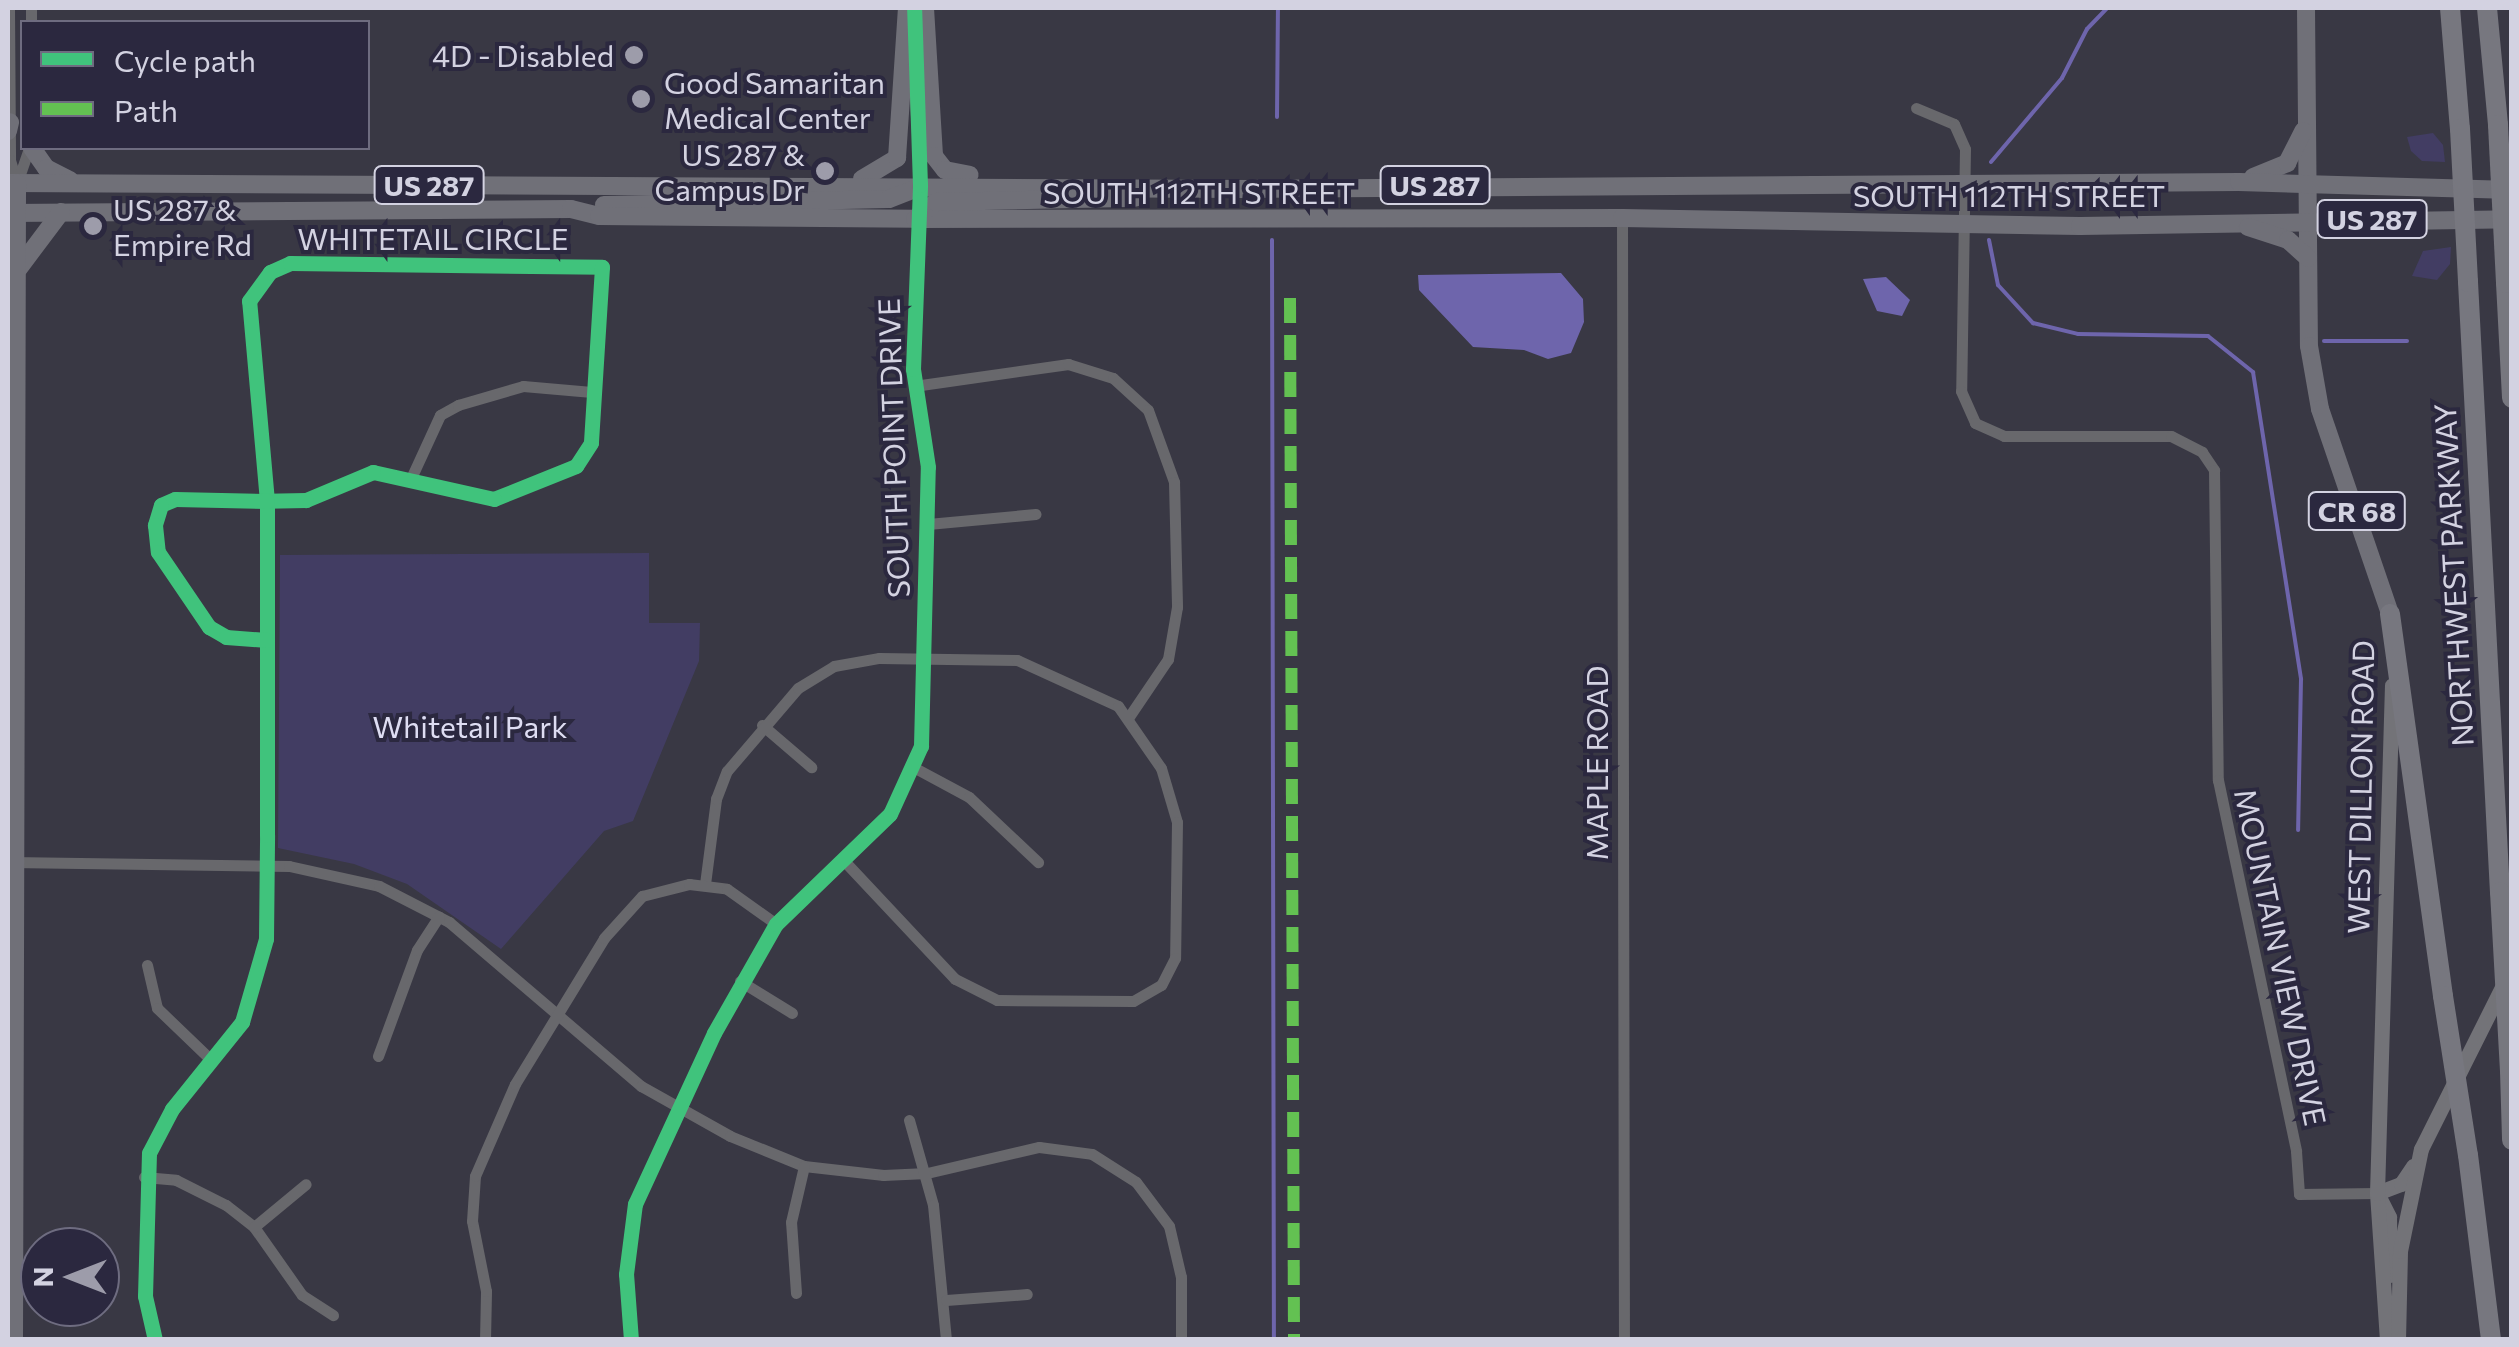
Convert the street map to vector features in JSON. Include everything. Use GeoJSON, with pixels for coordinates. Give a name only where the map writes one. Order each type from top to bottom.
{"type":"FeatureCollection","features":[{"type":"Feature","properties":{"kind":"highway","name":"NORTHWEST PARKWAY"},"geometry":{"type":"LineString","coordinates":[[2450,8],[2460,130],[2512,1140]]}},
{"type":"Feature","properties":{"kind":"highway"},"geometry":{"type":"LineString","coordinates":[[2487,8],[2498,125],[2512,398]]}},
{"type":"Feature","properties":{"kind":"highway"},"geometry":{"type":"LineString","coordinates":[[2390,614],[2491,1340]]}},
{"type":"Feature","properties":{"kind":"main road"},"geometry":{"type":"LineString","coordinates":[[840,185],[880,173],[897,158],[911,8]]}},
{"type":"Feature","properties":{"kind":"main road"},"geometry":{"type":"LineString","coordinates":[[925,8],[934,156],[945,170],[1238,182],[1248,189]]}},
{"type":"Feature","properties":{"kind":"main road","name":"WEST DILLON ROAD"},"geometry":{"type":"LineString","coordinates":[[2306,8],[2309,346],[2320,410],[2390,614],[2377,1193],[2387,1340]]}},
{"type":"Feature","properties":{"kind":"main road"},"geometry":{"type":"LineString","coordinates":[[2238,182],[2293,158],[2307,116]]}},
{"type":"Feature","properties":{"kind":"main road"},"geometry":{"type":"LineString","coordinates":[[32,150],[46,168],[80,184]]}},
{"type":"Feature","properties":{"kind":"main road","name":"SOUTH 112TH STREET"},"geometry":{"type":"LineString","coordinates":[[12,183],[1248,189],[2238,182],[2512,190]]}},
{"type":"Feature","properties":{"kind":"main road"},"geometry":{"type":"LineString","coordinates":[[12,183],[16,273],[11,862],[14,1340]]}},
{"type":"Feature","properties":{"kind":"main road"},"geometry":{"type":"LineString","coordinates":[[572,210],[888,198],[920,185]]}},
{"type":"Feature","properties":{"kind":"main road","name":"MAPLE ROAD"},"geometry":{"type":"LineString","coordinates":[[1622,186],[1622,218]]}},
{"type":"Feature","properties":{"kind":"main road"},"geometry":{"type":"LineString","coordinates":[[914,219],[936,202],[1219,198],[1248,189]]}},
{"type":"Feature","properties":{"kind":"main road","name":"SOUTH 112TH STREET"},"geometry":{"type":"LineString","coordinates":[[12,213],[572,210],[599,216],[1622,218],[1964,225],[2512,219]]}},
{"type":"Feature","properties":{"kind":"main road"},"geometry":{"type":"LineString","coordinates":[[16,273],[60,212]]}},
{"type":"Feature","properties":{"kind":"main road"},"geometry":{"type":"LineString","coordinates":[[2233,223],[2288,240],[2308,258]]}},
{"type":"Feature","properties":{"kind":"main road"},"geometry":{"type":"LineString","coordinates":[[2398,1340],[2388,1209],[2377,1193],[2401,1184],[2512,970]]}},
{"type":"Feature","properties":{"kind":"main road"},"geometry":{"type":"LineString","coordinates":[[2397,1320],[2405,1218],[2421,1149]]}},
{"type":"Feature","properties":{"kind":"street"},"geometry":{"type":"LineString","coordinates":[[9,8],[8,127],[12,183]]}},
{"type":"Feature","properties":{"kind":"street","name":"SOUTH POINT DRIVE"},"geometry":{"type":"LineString","coordinates":[[631,1340],[628,1238],[636,1204],[678,1108],[740,981],[776,924],[845,862],[890,814],[915,768],[924,727],[928,467],[914,386],[914,219],[920,185],[911,8]]}},
{"type":"Feature","properties":{"kind":"street","name":"MOUNTAIN VIEW DRIVE"},"geometry":{"type":"LineString","coordinates":[[1916,108],[1957,127],[1966,185],[1961,392],[1975,423],[2004,436],[2171,436],[2202,452],[2214,470],[2218,780],[2296,1151],[2298,1194],[2377,1193]]}},
{"type":"Feature","properties":{"kind":"street"},"geometry":{"type":"LineString","coordinates":[[12,183],[30,150]]}},
{"type":"Feature","properties":{"kind":"street","name":"MAPLE ROAD"},"geometry":{"type":"LineString","coordinates":[[1622,218],[1624,1340]]}},
{"type":"Feature","properties":{"kind":"street","name":"WHITETAIL CIRCLE"},"geometry":{"type":"LineString","coordinates":[[155,1340],[145,1296],[144,1178],[158,1130],[242,1022],[261,970],[266,864],[267,501],[249,301],[268,274],[290,263],[596,264],[605,272],[604,300],[594,338],[590,443],[569,470],[481,500],[412,476],[372,472],[306,500],[267,501]]}},
{"type":"Feature","properties":{"kind":"street"},"geometry":{"type":"LineString","coordinates":[[914,386],[1068,364],[1113,378],[1148,410],[1174,482],[1177,608],[1168,659],[1128,718]]}},
{"type":"Feature","properties":{"kind":"street"},"geometry":{"type":"LineString","coordinates":[[412,476],[440,415],[458,405],[524,386],[592,392]]}},
{"type":"Feature","properties":{"kind":"street"},"geometry":{"type":"LineString","coordinates":[[266,640],[226,638],[209,626],[158,552],[155,524],[160,505],[170,500],[267,501]]}},
{"type":"Feature","properties":{"kind":"street"},"geometry":{"type":"LineString","coordinates":[[928,524],[1036,514]]}},
{"type":"Feature","properties":{"kind":"street"},"geometry":{"type":"LineString","coordinates":[[705,884],[716,800],[735,758],[798,688],[834,666],[926,656],[1035,664],[1096,692],[1128,718],[1161,768],[1177,822],[1174,958],[1148,996],[1014,1003],[975,992],[918,943],[845,862]]}},
{"type":"Feature","properties":{"kind":"street"},"geometry":{"type":"LineString","coordinates":[[762,724],[810,767]]}},
{"type":"Feature","properties":{"kind":"street"},"geometry":{"type":"LineString","coordinates":[[915,768],[969,798],[1038,862]]}},
{"type":"Feature","properties":{"kind":"street"},"geometry":{"type":"LineString","coordinates":[[11,862],[266,864],[359,879],[439,916],[554,1018],[678,1108],[804,1166],[861,1174],[926,1173],[1040,1147],[1070,1149],[1116,1166],[1136,1182],[1168,1226],[1181,1309],[1181,1340]]}},
{"type":"Feature","properties":{"kind":"street"},"geometry":{"type":"LineString","coordinates":[[485,1340],[486,1291],[472,1221],[475,1176],[515,1084],[628,907],[659,889],[705,884],[750,902],[776,924]]}},
{"type":"Feature","properties":{"kind":"street"},"geometry":{"type":"LineString","coordinates":[[378,1056],[416,950],[439,916]]}},
{"type":"Feature","properties":{"kind":"street"},"geometry":{"type":"LineString","coordinates":[[147,965],[157,1008],[210,1060]]}},
{"type":"Feature","properties":{"kind":"street"},"geometry":{"type":"LineString","coordinates":[[740,981],[792,1012]]}},
{"type":"Feature","properties":{"kind":"street"},"geometry":{"type":"LineString","coordinates":[[909,1120],[926,1173],[946,1300],[946,1340]]}},
{"type":"Feature","properties":{"kind":"street"},"geometry":{"type":"LineString","coordinates":[[796,1293],[791,1222],[804,1166]]}},
{"type":"Feature","properties":{"kind":"street"},"geometry":{"type":"LineString","coordinates":[[144,1178],[202,1191],[254,1228],[302,1296],[333,1315]]}},
{"type":"Feature","properties":{"kind":"street"},"geometry":{"type":"LineString","coordinates":[[254,1228],[306,1184]]}},
{"type":"Feature","properties":{"kind":"street"},"geometry":{"type":"LineString","coordinates":[[946,1300],[1027,1294]]}},
{"type":"Feature","properties":{"kind":"green space"},"geometry":{"type":"Polygon","coordinates":[[[2433,133],[2443,145],[2445,162],[2422,161],[2411,151],[2407,137],[2433,133]]]}},
{"type":"Feature","properties":{"kind":"green space"},"geometry":{"type":"Polygon","coordinates":[[[2451,247],[2450,264],[2437,280],[2412,276],[2423,251],[2451,247]]]}},
{"type":"Feature","properties":{"kind":"green space","name":"Whitetail Park"},"geometry":{"type":"Polygon","coordinates":[[[649,553],[649,623],[700,623],[699,661],[633,821],[604,831],[501,949],[407,884],[354,864],[278,848],[280,555],[649,553]]]}},
{"type":"Feature","properties":{"kind":"shaded area"},"geometry":{"type":"Polygon","coordinates":[[[1561,273],[1583,299],[1584,322],[1571,353],[1548,359],[1524,350],[1473,347],[1419,290],[1418,275],[1561,273]]]}},
{"type":"Feature","properties":{"kind":"shaded area"},"geometry":{"type":"Polygon","coordinates":[[[1886,277],[1910,300],[1902,316],[1877,311],[1863,279],[1886,277]]]}},
{"type":"Feature","properties":{"kind":"waterway"},"geometry":{"type":"LineString","coordinates":[[1277,117],[1278,8]]}},
{"type":"Feature","properties":{"kind":"waterway"},"geometry":{"type":"LineString","coordinates":[[1991,162],[2062,78],[2087,29],[2107,8]]}},
{"type":"Feature","properties":{"kind":"waterway"},"geometry":{"type":"LineString","coordinates":[[1272,240],[1274,1340]]}},
{"type":"Feature","properties":{"kind":"waterway"},"geometry":{"type":"LineString","coordinates":[[1989,240],[1998,285],[2033,323],[2078,334],[2208,336],[2253,372],[2301,679],[2298,830]]}},
{"type":"Feature","properties":{"kind":"waterway"},"geometry":{"type":"LineString","coordinates":[[2324,341],[2407,341]]}},
{"type":"Feature","properties":{"kind":"marked path"},"geometry":{"type":"LineString","coordinates":[[1290,298],[1294,1340]]}},
{"type":"Feature","properties":{"kind":"cycle path"},"geometry":{"type":"LineString","coordinates":[[631,1340],[626,1274],[635,1204],[714,1033],[776,924],[890,814],[921,746],[928,467],[913,369],[920,185],[914,8]]}},
{"type":"Feature","properties":{"kind":"cycle path"},"geometry":{"type":"LineString","coordinates":[[155,1340],[145,1296],[149,1153],[172,1109],[242,1022],[266,939],[267,835],[267,501],[249,301],[270,272],[290,263],[602,267],[591,443],[576,466],[494,499],[373,472],[306,500],[267,501],[175,499],[161,505],[155,525],[158,552],[209,627],[226,637],[267,640]]}},
{"type":"Feature","properties":{"kind":"place","name":"4D - Disabled"},"geometry":{"type":"Point","coordinates":[634,55]}},
{"type":"Feature","properties":{"kind":"place","name":"Good Samaritan Medical Center"},"geometry":{"type":"Point","coordinates":[641,99]}},
{"type":"Feature","properties":{"kind":"place","name":"US 287 & Campus Dr"},"geometry":{"type":"Point","coordinates":[825,171]}},
{"type":"Feature","properties":{"kind":"place","name":"US 287 & Empire Rd"},"geometry":{"type":"Point","coordinates":[93,226]}}]}
